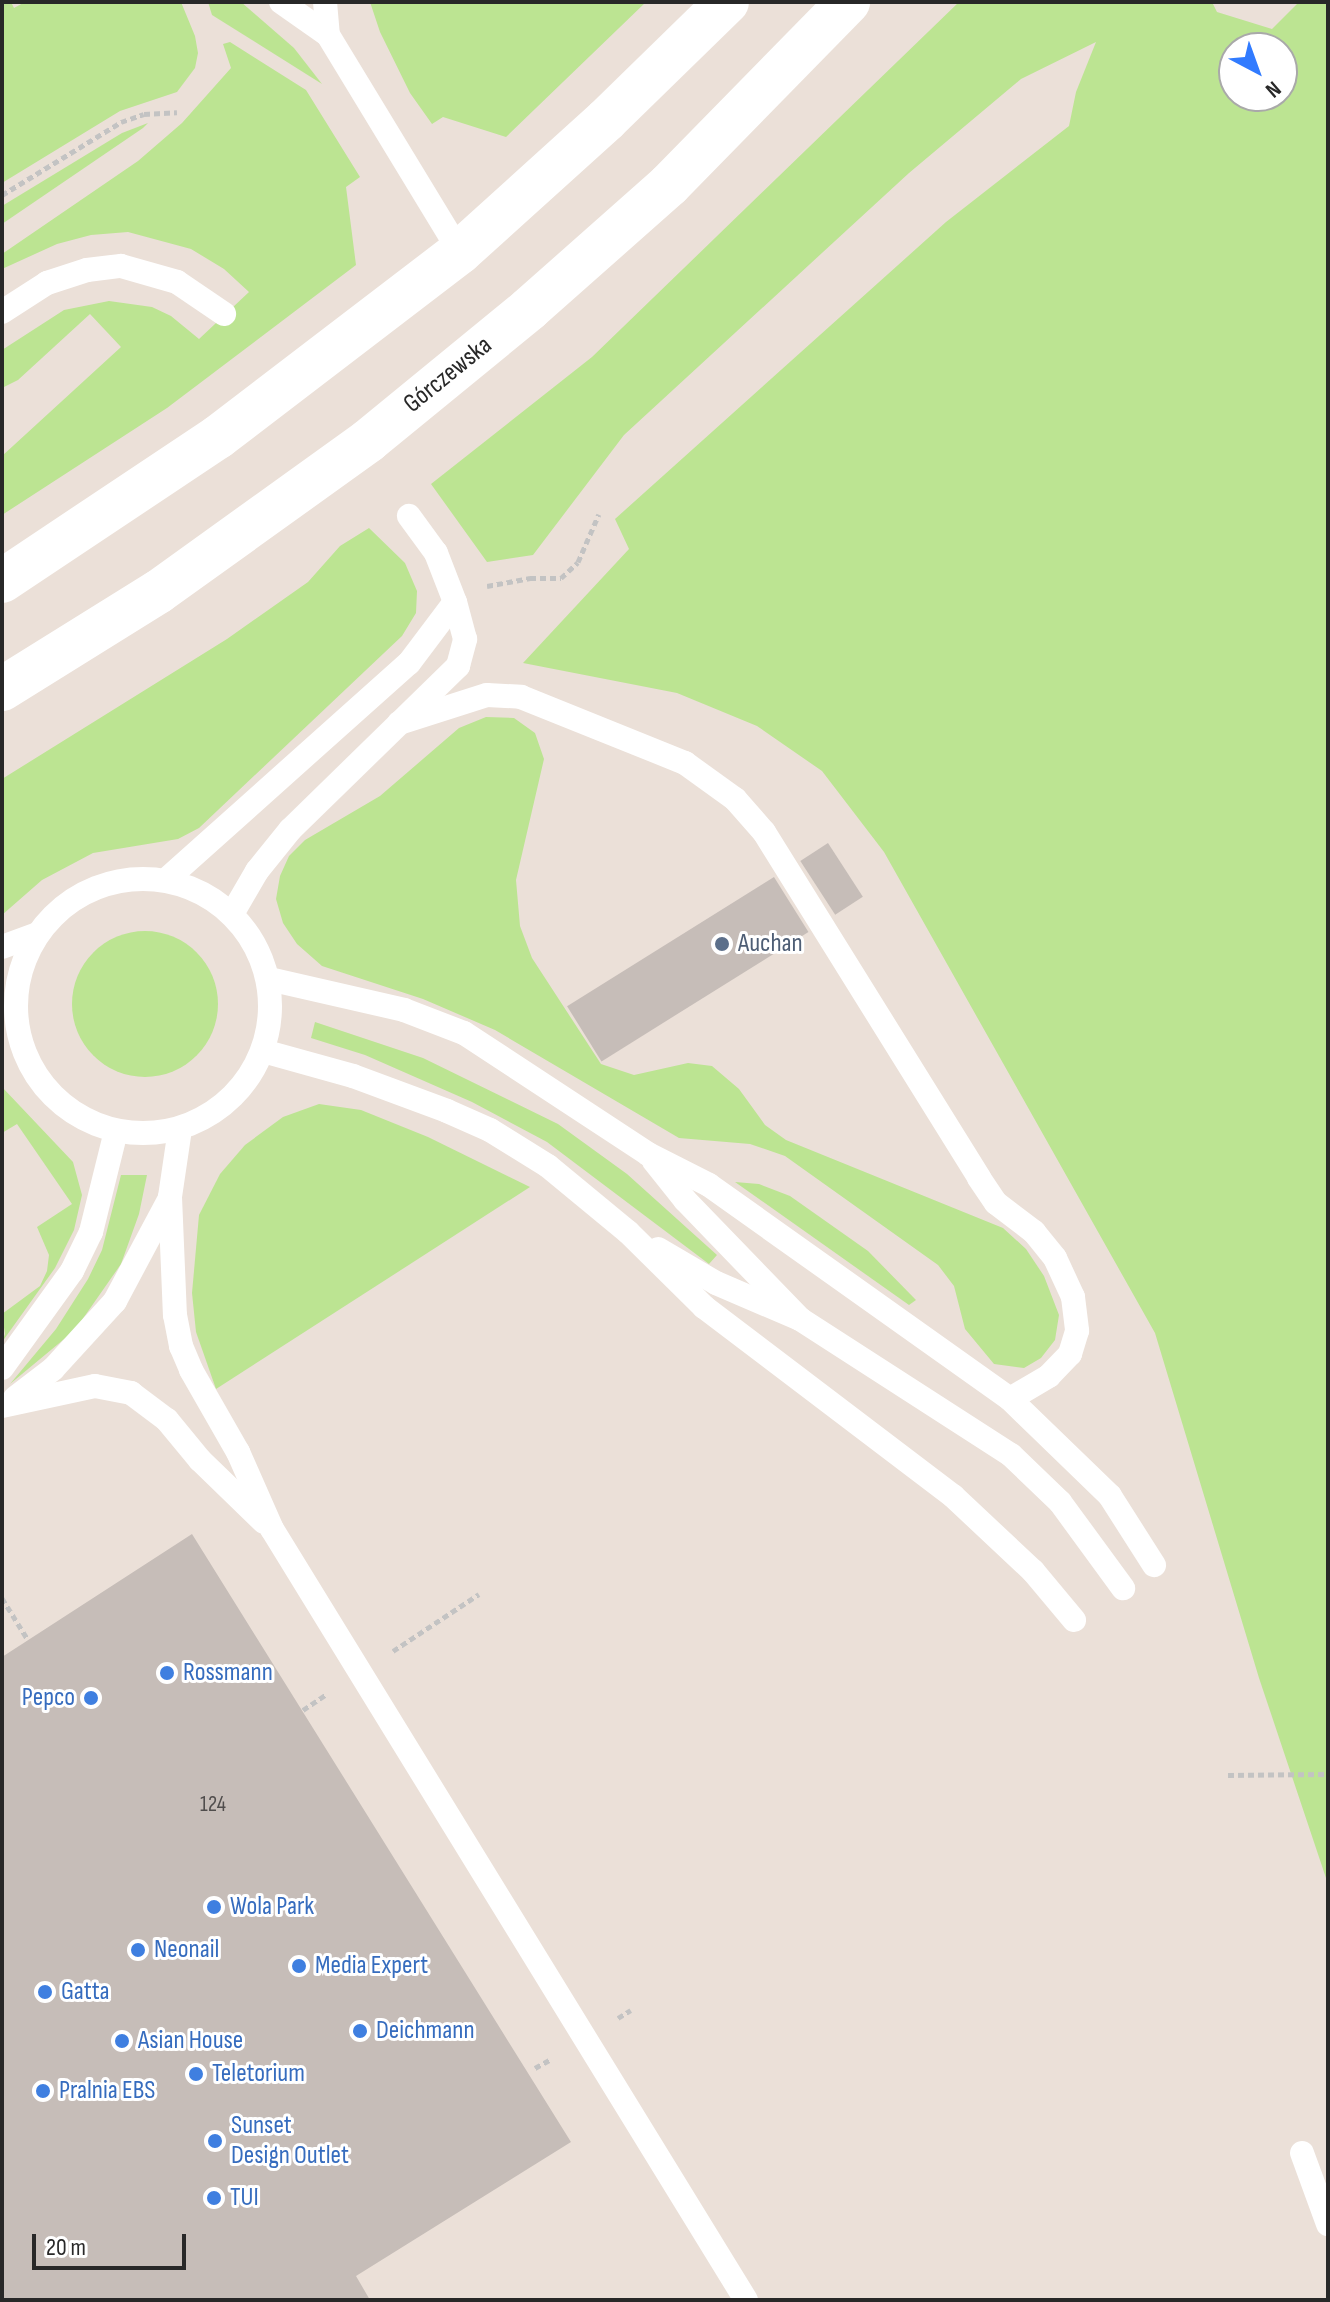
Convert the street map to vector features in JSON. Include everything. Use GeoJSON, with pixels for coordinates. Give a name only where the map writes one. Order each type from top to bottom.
{"type":"FeatureCollection","features":[{"type":"Feature","properties":{"kind":"main road"},"geometry":{"type":"LineString","coordinates":[[2,581],[218,437],[460,252],[606,120],[727,2]]}},
{"type":"Feature","properties":{"kind":"main road","name":"Górczewska"},"geometry":{"type":"LineString","coordinates":[[2,689],[158,592],[368,441],[529,309],[669,185],[848,2]]}},
{"type":"Feature","properties":{"kind":"lane"},"geometry":{"type":"LineString","coordinates":[[281,2],[328,35],[460,252]]}},
{"type":"Feature","properties":{"kind":"lane"},"geometry":{"type":"LineString","coordinates":[[325,2],[328,35]]}},
{"type":"Feature","properties":{"kind":"lane"},"geometry":{"type":"LineString","coordinates":[[2,312],[47,283],[87,270],[121,266],[177,282],[224,314]]}},
{"type":"Feature","properties":{"kind":"lane"},"geometry":{"type":"LineString","coordinates":[[232,914],[257,871],[290,830],[458,666],[465,639],[455,602],[436,553],[409,516]]}},
{"type":"Feature","properties":{"kind":"lane"},"geometry":{"type":"LineString","coordinates":[[166,880],[409,663],[455,602]]}},
{"type":"Feature","properties":{"kind":"lane"},"geometry":{"type":"LineString","coordinates":[[399,723],[487,695],[521,697],[685,763],[735,799],[764,832],[979,1178],[996,1203],[1034,1232],[1055,1258],[1073,1297],[1077,1331],[1070,1354],[1049,1376],[1010,1399]]}},
{"type":"Feature","properties":{"kind":"lane"},"geometry":{"type":"LineString","coordinates":[[129,878],[166,880],[201,892],[232,914],[255,943],[269,979],[271,1016],[263,1051],[244,1085],[215,1112],[180,1129],[148,1134],[116,1131],[82,1119],[54,1098],[10,1037],[21,967],[37,934],[62,907],[93,888],[129,878]]}},
{"type":"Feature","properties":{"kind":"lane"},"geometry":{"type":"LineString","coordinates":[[2,947],[37,934]]}},
{"type":"Feature","properties":{"kind":"lane"},"geometry":{"type":"LineString","coordinates":[[269,979],[404,1010],[464,1033],[648,1154],[709,1185],[1010,1399],[1110,1496],[1154,1565]]}},
{"type":"Feature","properties":{"kind":"lane"},"geometry":{"type":"LineString","coordinates":[[263,1051],[353,1076],[490,1130],[548,1166],[628,1232],[704,1307],[953,1496],[1033,1571],[1074,1620]]}},
{"type":"Feature","properties":{"kind":"lane"},"geometry":{"type":"LineString","coordinates":[[180,1129],[170,1197],[175,1315],[181,1346],[238,1452],[272,1529],[746,2300]]}},
{"type":"Feature","properties":{"kind":"lane"},"geometry":{"type":"LineString","coordinates":[[2,1368],[64,1284],[91,1232],[116,1131]]}},
{"type":"Feature","properties":{"kind":"lane"},"geometry":{"type":"LineString","coordinates":[[648,1154],[685,1200],[800,1319]]}},
{"type":"Feature","properties":{"kind":"lane"},"geometry":{"type":"LineString","coordinates":[[4,1406],[53,1369],[115,1301],[170,1197]]}},
{"type":"Feature","properties":{"kind":"lane"},"geometry":{"type":"LineString","coordinates":[[628,1232],[716,1283],[800,1319],[1011,1455],[1060,1502],[1123,1588]]}},
{"type":"Feature","properties":{"kind":"lane"},"geometry":{"type":"LineString","coordinates":[[4,1406],[95,1386],[131,1393],[167,1420],[200,1460],[272,1529]]}},
{"type":"Feature","properties":{"kind":"lane"},"geometry":{"type":"LineString","coordinates":[[1302,2153],[1328,2224]]}},
{"type":"Feature","properties":{"kind":"path"},"geometry":{"type":"LineString","coordinates":[[2,195],[121,122],[144,114],[177,112]]}},
{"type":"Feature","properties":{"kind":"path"},"geometry":{"type":"LineString","coordinates":[[455,602],[494,582],[561,578],[578,562],[599,514]]}},
{"type":"Feature","properties":{"kind":"path"},"geometry":{"type":"LineString","coordinates":[[2,1598],[28,1640]]}},
{"type":"Feature","properties":{"kind":"path"},"geometry":{"type":"LineString","coordinates":[[1228,1775],[1328,1774]]}},
{"type":"Feature","properties":{"kind":"green space"},"geometry":{"type":"Polygon","coordinates":[[[2,2],[11,2],[14,8],[25,2],[181,2],[195,36],[198,53],[195,68],[177,92],[120,111],[2,183],[2,2]]]}},
{"type":"Feature","properties":{"kind":"green space"},"geometry":{"type":"Polygon","coordinates":[[[208,2],[241,2],[294,48],[322,84],[212,15],[208,2]]]}},
{"type":"Feature","properties":{"kind":"green space"},"geometry":{"type":"Polygon","coordinates":[[[370,2],[646,2],[506,137],[443,117],[432,124],[410,93],[380,32],[370,2]]]}},
{"type":"Feature","properties":{"kind":"green space"},"geometry":{"type":"Polygon","coordinates":[[[959,2],[1212,2],[1217,12],[1272,29],[1299,2],[1328,3],[1328,1884],[1259,1678],[1155,1333],[884,852],[822,771],[757,726],[677,693],[523,663],[629,549],[615,519],[946,222],[1069,126],[1076,92],[1096,42],[1021,79],[909,173],[624,435],[533,555],[487,562],[431,484],[592,357],[959,2]]]}},
{"type":"Feature","properties":{"kind":"green space"},"geometry":{"type":"Polygon","coordinates":[[[230,42],[306,90],[360,177],[346,187],[356,265],[167,408],[2,515],[2,456],[121,347],[90,314],[18,380],[2,388],[2,350],[64,310],[109,301],[152,307],[171,316],[199,339],[249,292],[224,269],[191,249],[128,232],[91,235],[57,244],[2,269],[2,254],[138,161],[182,123],[231,68],[223,44],[230,42]]]}},
{"type":"Feature","properties":{"kind":"green space"},"geometry":{"type":"Polygon","coordinates":[[[148,123],[2,224],[2,206],[122,133],[148,123]]]}},
{"type":"Feature","properties":{"kind":"green space"},"geometry":{"type":"Polygon","coordinates":[[[369,528],[405,563],[417,591],[416,613],[402,636],[199,828],[178,839],[93,853],[42,880],[2,915],[2,779],[227,639],[308,582],[340,546],[369,528]]]}},
{"type":"Feature","properties":{"kind":"green space"},"geometry":{"type":"Polygon","coordinates":[[[486,717],[514,718],[535,733],[544,759],[516,880],[520,926],[532,958],[601,1064],[634,1075],[688,1063],[712,1066],[739,1089],[765,1125],[786,1140],[1003,1228],[1026,1249],[1044,1276],[1059,1315],[1055,1340],[1041,1358],[1024,1368],[994,1364],[965,1329],[954,1286],[938,1265],[785,1156],[750,1144],[679,1138],[495,1030],[423,999],[322,966],[297,944],[283,923],[276,899],[280,876],[289,856],[305,840],[380,796],[459,728],[486,717]]]}},
{"type":"Feature","properties":{"kind":"green space"},"geometry":{"type":"Polygon","coordinates":[[[145,931],[173,936],[197,952],[213,976],[218,1004],[213,1032],[197,1056],[173,1072],[145,1077],[117,1072],[93,1056],[77,1032],[72,1004],[77,976],[93,952],[117,936],[145,931]]]}},
{"type":"Feature","properties":{"kind":"green space"},"geometry":{"type":"Polygon","coordinates":[[[315,1022],[423,1058],[558,1124],[627,1174],[717,1255],[709,1264],[547,1142],[472,1102],[365,1055],[311,1038],[315,1022]]]}},
{"type":"Feature","properties":{"kind":"green space"},"geometry":{"type":"Polygon","coordinates":[[[2,1087],[73,1162],[82,1195],[74,1230],[55,1268],[2,1342],[5,1334],[2,1314],[40,1286],[47,1271],[49,1255],[37,1227],[72,1204],[17,1124],[2,1133],[2,1087]]]}},
{"type":"Feature","properties":{"kind":"green space"},"geometry":{"type":"Polygon","coordinates":[[[319,1104],[361,1110],[428,1137],[530,1187],[216,1389],[196,1332],[192,1293],[199,1215],[220,1174],[245,1145],[283,1117],[319,1104]]]}},
{"type":"Feature","properties":{"kind":"green space"},"geometry":{"type":"Polygon","coordinates":[[[121,1175],[147,1175],[139,1214],[121,1264],[75,1330],[10,1384],[56,1329],[88,1279],[102,1250],[121,1175]]]}},
{"type":"Feature","properties":{"kind":"green space"},"geometry":{"type":"Polygon","coordinates":[[[735,1182],[759,1184],[790,1196],[868,1251],[916,1300],[909,1305],[735,1182]]]}},
{"type":"Feature","properties":{"kind":"building"},"geometry":{"type":"Polygon","coordinates":[[[828,843],[863,897],[835,915],[800,861],[828,843]]]}},
{"type":"Feature","properties":{"kind":"building"},"geometry":{"type":"Polygon","coordinates":[[[774,877],[808,932],[602,1061],[567,1006],[774,877]]]}},
{"type":"Feature","properties":{"kind":"building","name":"Wola Park"},"geometry":{"type":"Polygon","coordinates":[[[192,1534],[571,2142],[356,2276],[370,2300],[2,2300],[2,1657],[192,1534]]]}},
{"type":"Feature","properties":{"kind":"place","name":"Auchan"},"geometry":{"type":"Point","coordinates":[722,944]}},
{"type":"Feature","properties":{"kind":"place","name":"Rossmann"},"geometry":{"type":"Point","coordinates":[167,1673]}},
{"type":"Feature","properties":{"kind":"place","name":"Pepco"},"geometry":{"type":"Point","coordinates":[91,1698]}},
{"type":"Feature","properties":{"kind":"place","name":"Wola Park"},"geometry":{"type":"Point","coordinates":[214,1907]}},
{"type":"Feature","properties":{"kind":"place","name":"Neonail"},"geometry":{"type":"Point","coordinates":[138,1950]}},
{"type":"Feature","properties":{"kind":"place","name":"Media Expert"},"geometry":{"type":"Point","coordinates":[299,1966]}},
{"type":"Feature","properties":{"kind":"place","name":"Gatta"},"geometry":{"type":"Point","coordinates":[45,1992]}},
{"type":"Feature","properties":{"kind":"place","name":"Deichmann"},"geometry":{"type":"Point","coordinates":[360,2031]}},
{"type":"Feature","properties":{"kind":"place","name":"Asian House"},"geometry":{"type":"Point","coordinates":[122,2041]}},
{"type":"Feature","properties":{"kind":"place","name":"Teletorium"},"geometry":{"type":"Point","coordinates":[196,2074]}},
{"type":"Feature","properties":{"kind":"place","name":"Pralnia EBS"},"geometry":{"type":"Point","coordinates":[43,2091]}},
{"type":"Feature","properties":{"kind":"place","name":"Sunset Design Outlet"},"geometry":{"type":"Point","coordinates":[215,2141]}},
{"type":"Feature","properties":{"kind":"place","name":"TUI"},"geometry":{"type":"Point","coordinates":[214,2198]}}]}
